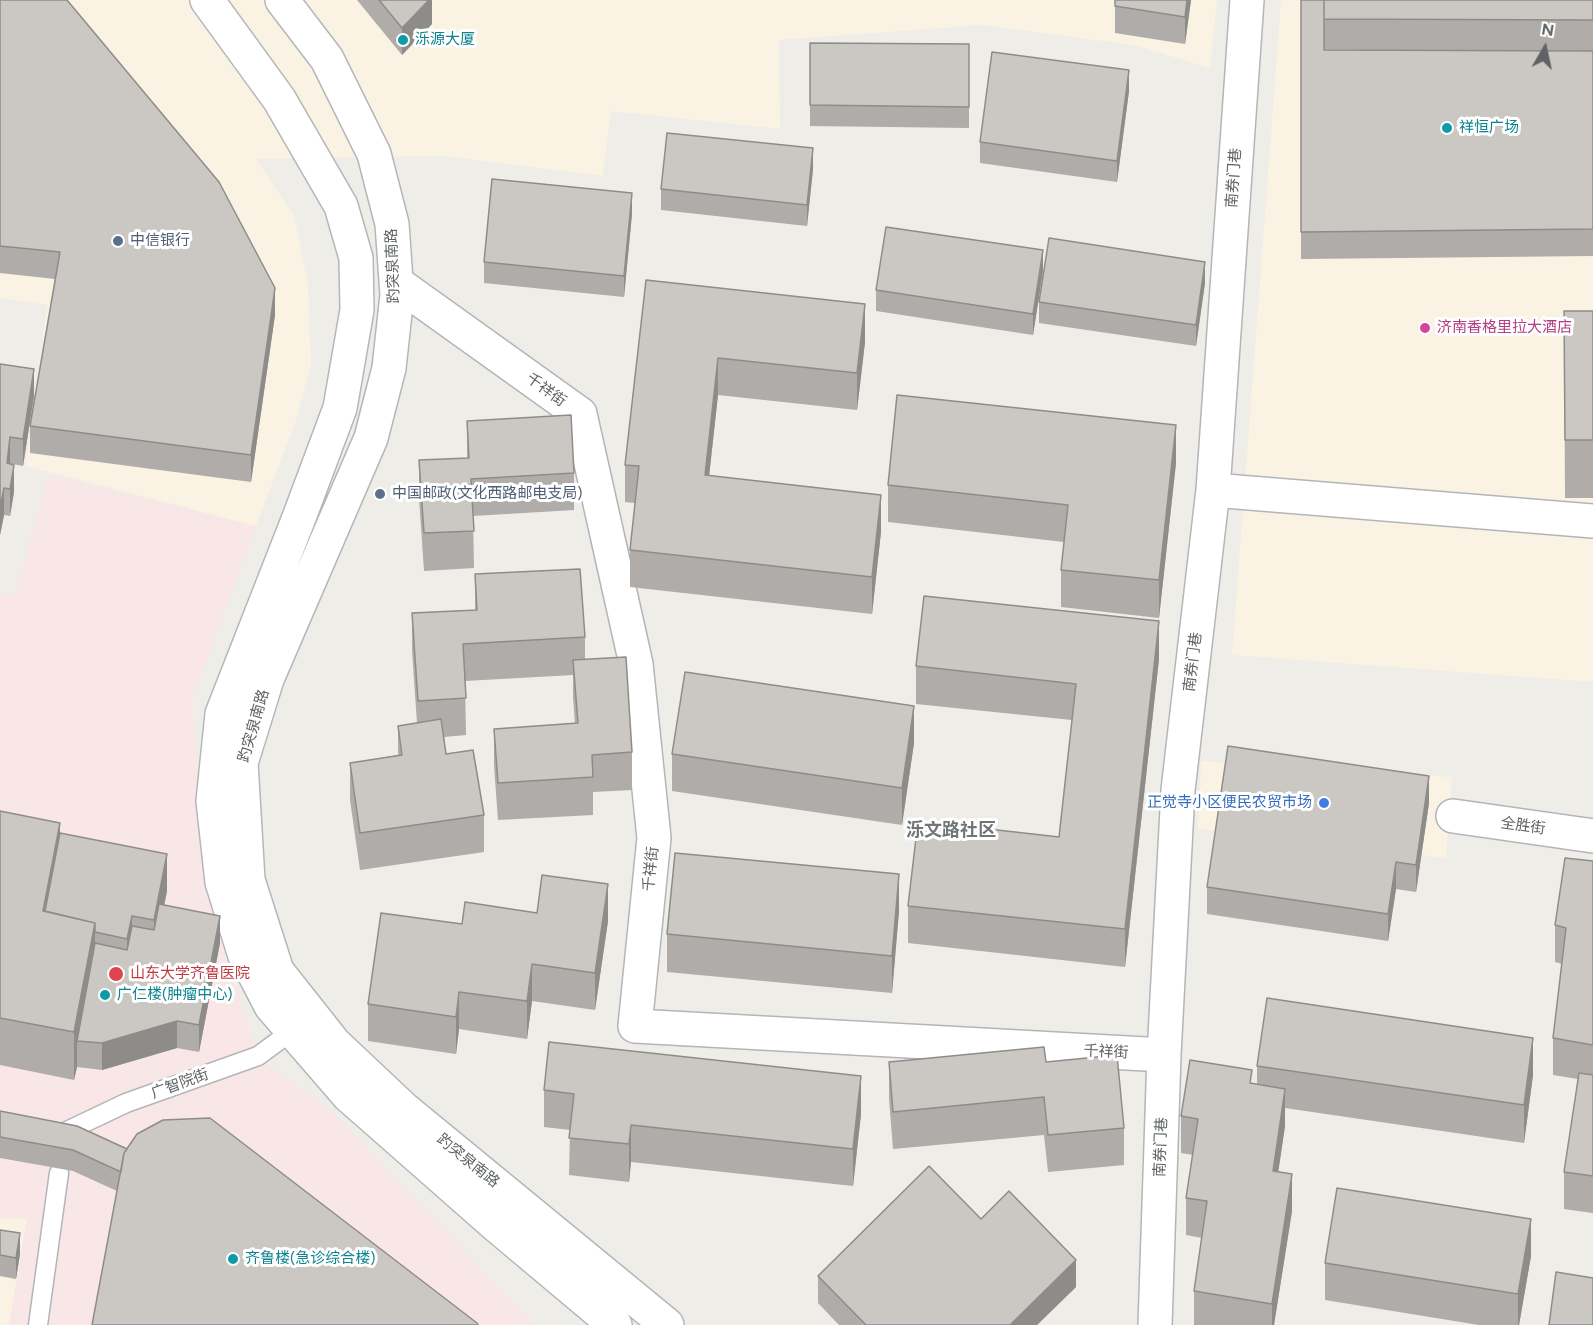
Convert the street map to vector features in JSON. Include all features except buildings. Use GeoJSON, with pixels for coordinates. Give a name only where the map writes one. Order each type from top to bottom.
{"type":"FeatureCollection","features":[{"type":"Feature","properties":{"kind":"street","name":"趵突泉南路"},"geometry":{"type":"LineString","coordinates":[[207,0],[279,99],[341,206],[356,258],[357,310],[340,408],[222,714],[213,801],[222,882],[245,956],[271,1006],[348,1095],[497,1226],[615,1325]]}},
{"type":"Feature","properties":{"kind":"street","name":"趵突泉南路"},"geometry":{"type":"LineString","coordinates":[[282,0],[327,59],[374,154],[392,224],[397,295],[388,368],[371,438],[267,679],[241,763],[248,880],[277,971],[334,1043],[404,1108],[667,1325]]}},
{"type":"Feature","properties":{"kind":"street","name":"南券门巷"},"geometry":{"type":"LineString","coordinates":[[1155,1325],[1164,1055],[1179,790],[1213,490],[1246,0]]}},
{"type":"Feature","properties":{"kind":"street","name":"千祥街"},"geometry":{"type":"LineString","coordinates":[[396,282],[580,414],[636,664],[654,838],[635,1026],[1164,1055]]}},
{"type":"Feature","properties":{"kind":"street"},"geometry":{"type":"LineString","coordinates":[[1213,490],[1593,521]]}},
{"type":"Feature","properties":{"kind":"street","name":"全胜街"},"geometry":{"type":"LineString","coordinates":[[1453,816],[1593,836]]}},
{"type":"Feature","properties":{"kind":"lane","name":"广智院街"},"geometry":{"type":"LineString","coordinates":[[65,1132],[126,1103],[258,1056],[292,1031]]}},
{"type":"Feature","properties":{"kind":"lane"},"geometry":{"type":"LineString","coordinates":[[38,1325],[59,1173]]}},
{"type":"Feature","properties":{"kind":"shaded area"},"geometry":{"type":"Polygon","coordinates":[[[0,0],[1217,0],[1210,68],[1133,45],[982,25],[779,40],[780,129],[611,111],[603,176],[444,156],[256,159],[295,217],[308,286],[311,365],[296,420],[256,526],[26,466],[47,305],[0,298],[0,0]]]}},
{"type":"Feature","properties":{"kind":"shaded area","name":"济南香格里拉大酒店"},"geometry":{"type":"Polygon","coordinates":[[[1281,0],[1593,0],[1593,682],[1232,655],[1281,0]]]}},
{"type":"Feature","properties":{"kind":"shaded area","name":"山东大学齐鲁医院"},"geometry":{"type":"Polygon","coordinates":[[[48,475],[256,526],[192,701],[207,891],[258,1056],[335,1115],[535,1325],[9,1325],[27,1219],[0,1218],[0,594],[14,597],[48,475]]]}},
{"type":"Feature","properties":{"kind":"shaded area","name":"正觉寺小区便民农贸市场"},"geometry":{"type":"Polygon","coordinates":[[[1201,761],[1452,777],[1446,858],[1198,829],[1201,761]]]}},
{"type":"Feature","properties":{"kind":"shaded area"},"geometry":{"type":"Polygon","coordinates":[[[0,1218],[27,1218],[9,1325],[0,1325],[0,1218]]]}},
{"type":"Feature","properties":{"kind":"place","name":"泺源大厦"},"geometry":{"type":"Point","coordinates":[403,40]}},
{"type":"Feature","properties":{"kind":"place","name":"祥恒广场"},"geometry":{"type":"Point","coordinates":[1447,128]}},
{"type":"Feature","properties":{"kind":"place","name":"中信银行"},"geometry":{"type":"Point","coordinates":[118,241]}},
{"type":"Feature","properties":{"kind":"place","name":"济南香格里拉大酒店"},"geometry":{"type":"Point","coordinates":[1425,328]}},
{"type":"Feature","properties":{"kind":"place","name":"中国邮政(文化西路邮电支局)"},"geometry":{"type":"Point","coordinates":[380,494]}},
{"type":"Feature","properties":{"kind":"place","name":"正觉寺小区便民农贸市场"},"geometry":{"type":"Point","coordinates":[1324,803]}},
{"type":"Feature","properties":{"kind":"place","name":"山东大学齐鲁医院"},"geometry":{"type":"Point","coordinates":[116,974]}},
{"type":"Feature","properties":{"kind":"place","name":"广仁楼(肿瘤中心)"},"geometry":{"type":"Point","coordinates":[105,995]}},
{"type":"Feature","properties":{"kind":"place","name":"齐鲁楼(急诊综合楼)"},"geometry":{"type":"Point","coordinates":[233,1259]}},
{"type":"Feature","properties":{"kind":"district","name":"泺文路社区"},"geometry":{"type":"Point","coordinates":[951,831]}}]}
